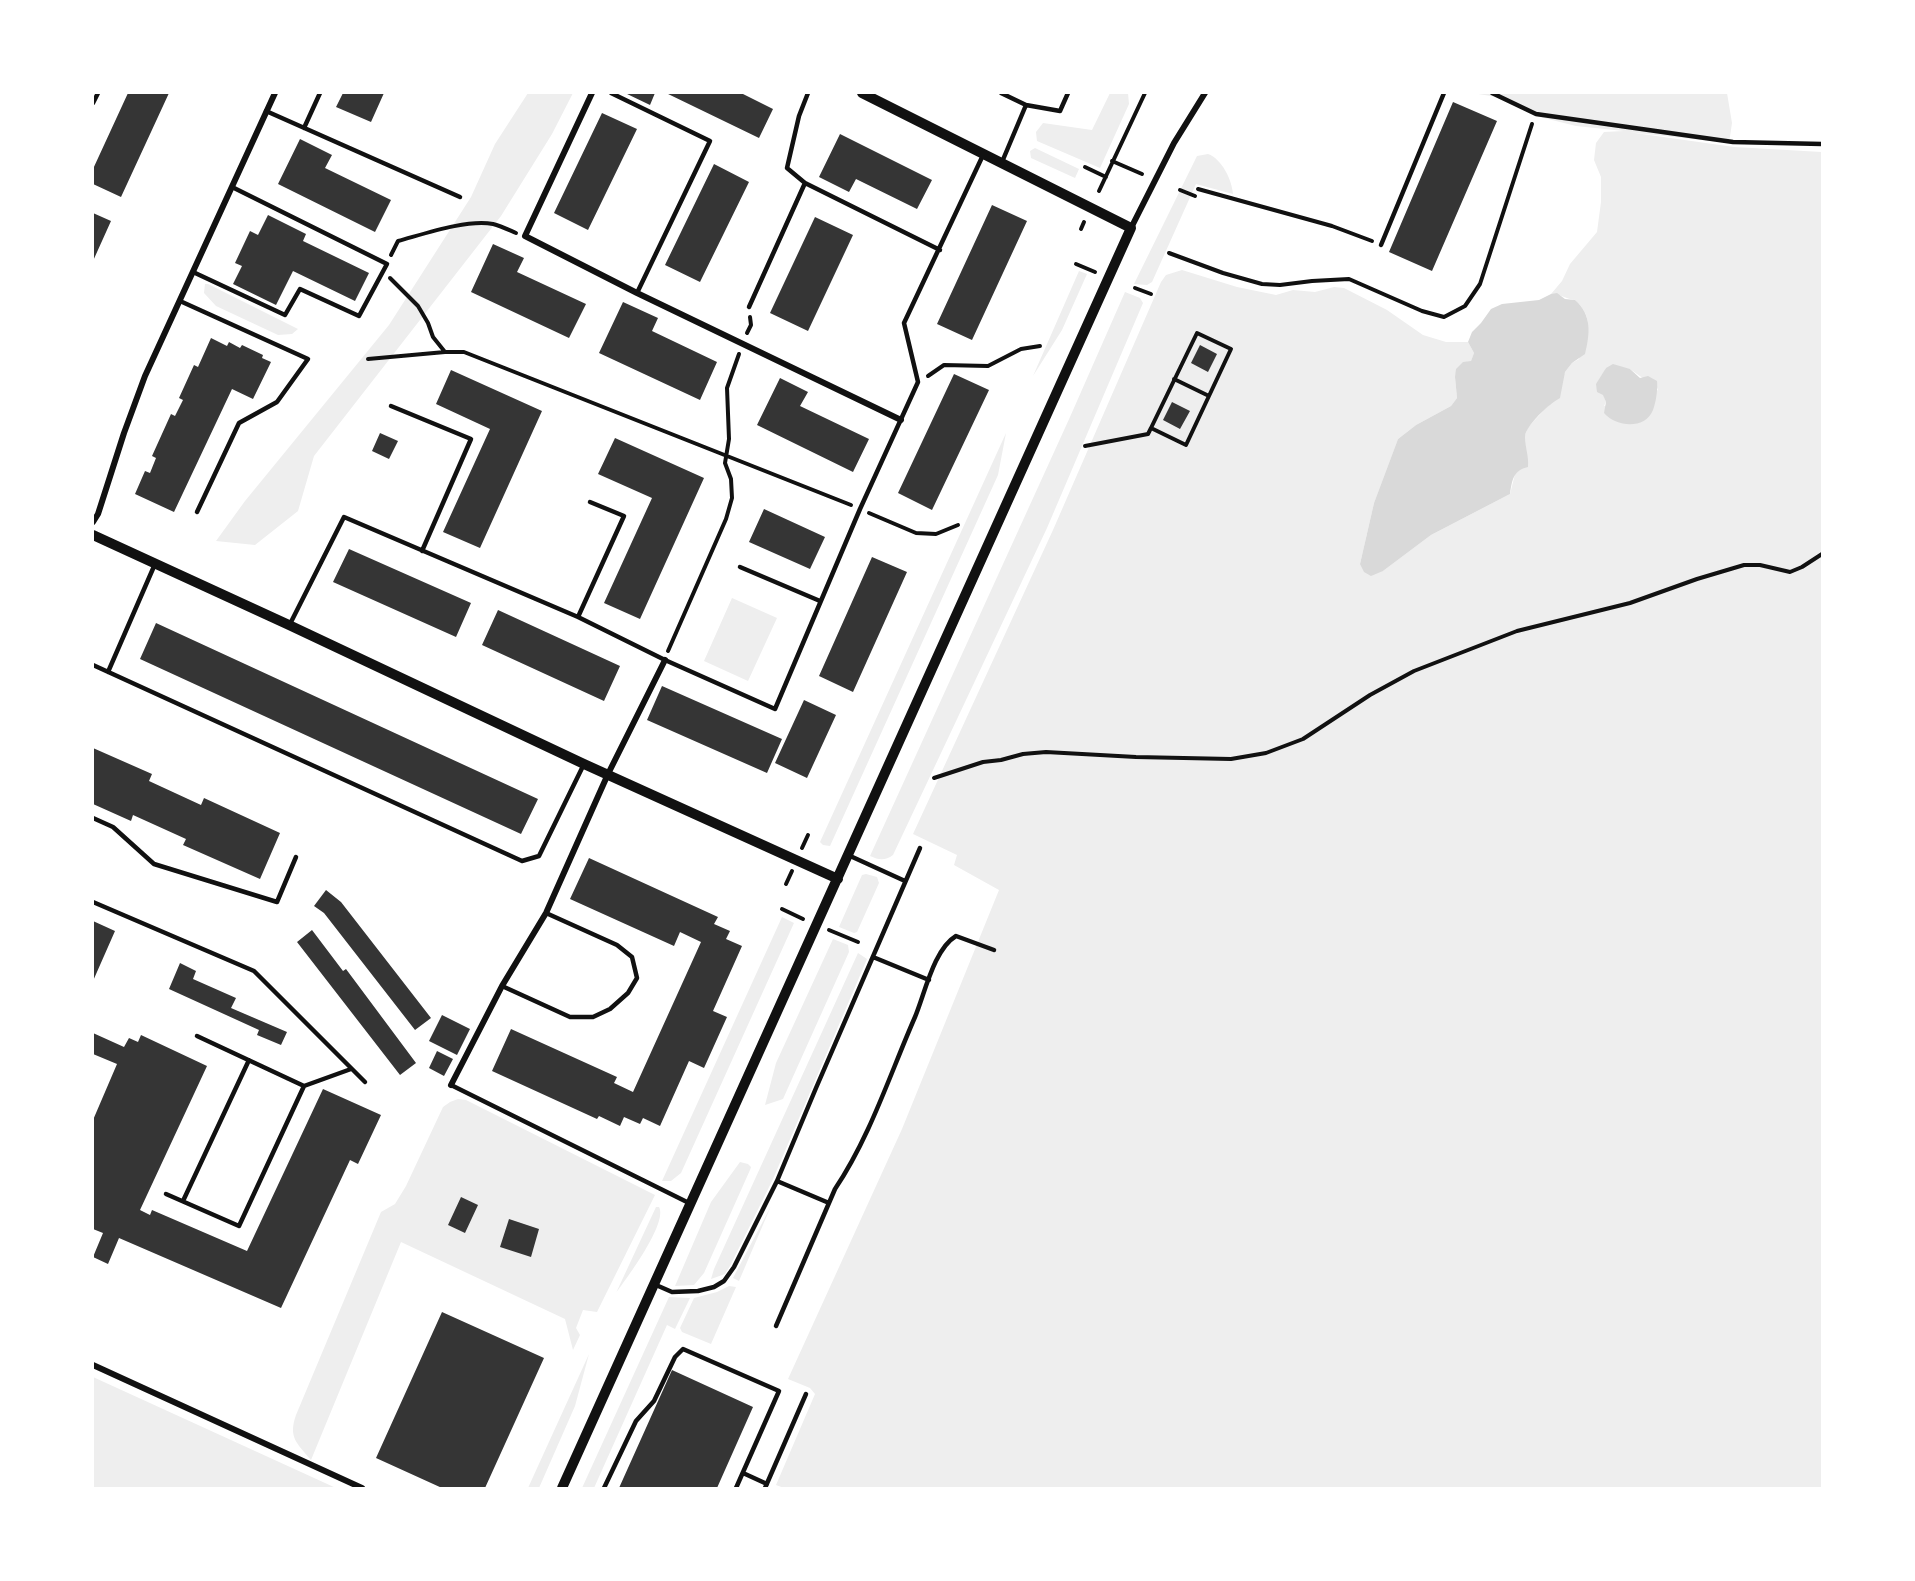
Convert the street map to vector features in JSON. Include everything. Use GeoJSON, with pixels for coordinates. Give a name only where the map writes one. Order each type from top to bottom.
{"type":"FeatureCollection","features":[{"type":"Feature","properties":{"kind":"street"},"geometry":{"type":"LineString","coordinates":[[93,522],[145,376],[275,93]]}},
{"type":"Feature","properties":{"kind":"street"},"geometry":{"type":"LineString","coordinates":[[592,93],[525,236],[637,293],[902,420]]}},
{"type":"Feature","properties":{"kind":"street"},"geometry":{"type":"LineString","coordinates":[[862,93],[1131,228]]}},
{"type":"Feature","properties":{"kind":"street"},"geometry":{"type":"LineString","coordinates":[[562,1488],[1131,228],[1174,143],[1205,93]]}},
{"type":"Feature","properties":{"kind":"street"},"geometry":{"type":"LineString","coordinates":[[93,535],[584,764],[838,879]]}},
{"type":"Feature","properties":{"kind":"street"},"geometry":{"type":"LineString","coordinates":[[451,1085],[502,986],[546,913],[608,774],[664,660]]}},
{"type":"Feature","properties":{"kind":"street"},"geometry":{"type":"LineString","coordinates":[[93,1365],[362,1488]]}},
{"type":"Feature","properties":{"kind":"lane"},"geometry":{"type":"LineString","coordinates":[[93,103],[98,93]]}},
{"type":"Feature","properties":{"kind":"lane"},"geometry":{"type":"LineString","coordinates":[[304,128],[320,93]]}},
{"type":"Feature","properties":{"kind":"lane"},"geometry":{"type":"LineString","coordinates":[[611,93],[710,141],[637,293]]}},
{"type":"Feature","properties":{"kind":"lane"},"geometry":{"type":"LineString","coordinates":[[808,93],[799,116],[787,168],[805,183],[940,250]]}},
{"type":"Feature","properties":{"kind":"lane"},"geometry":{"type":"LineString","coordinates":[[1001,93],[1026,105],[1060,111],[1068,93]]}},
{"type":"Feature","properties":{"kind":"lane"},"geometry":{"type":"LineString","coordinates":[[1381,245],[1444,93]]}},
{"type":"Feature","properties":{"kind":"lane"},"geometry":{"type":"LineString","coordinates":[[1492,93],[1536,114],[1733,142],[1822,144]]}},
{"type":"Feature","properties":{"kind":"lane"},"geometry":{"type":"LineString","coordinates":[[1002,162],[1026,105]]}},
{"type":"Feature","properties":{"kind":"lane"},"geometry":{"type":"LineString","coordinates":[[266,111],[460,197]]}},
{"type":"Feature","properties":{"kind":"lane"},"geometry":{"type":"LineString","coordinates":[[290,625],[344,517],[578,617],[664,660],[775,709],[860,509],[918,382],[904,323],[984,153]]}},
{"type":"Feature","properties":{"kind":"lane"},"geometry":{"type":"LineString","coordinates":[[749,307],[805,183]]}},
{"type":"Feature","properties":{"kind":"lane"},"geometry":{"type":"LineString","coordinates":[[193,272],[285,315],[300,289],[359,316],[387,264],[232,187]]}},
{"type":"Feature","properties":{"kind":"lane"},"geometry":{"type":"LineString","coordinates":[[180,301],[308,358],[277,402],[239,423],[198,513]]}},
{"type":"Feature","properties":{"kind":"lane"},"geometry":{"type":"LineString","coordinates":[[391,406],[471,439],[422,551]]}},
{"type":"Feature","properties":{"kind":"lane"},"geometry":{"type":"LineString","coordinates":[[578,617],[624,516],[590,502]]}},
{"type":"Feature","properties":{"kind":"lane"},"geometry":{"type":"LineString","coordinates":[[108,672],[155,564]]}},
{"type":"Feature","properties":{"kind":"lane"},"geometry":{"type":"LineString","coordinates":[[740,567],[820,601]]}},
{"type":"Feature","properties":{"kind":"lane"},"geometry":{"type":"LineString","coordinates":[[93,665],[522,861],[539,856],[584,764]]}},
{"type":"Feature","properties":{"kind":"lane"},"geometry":{"type":"LineString","coordinates":[[93,818],[113,827],[154,864],[277,902],[296,857]]}},
{"type":"Feature","properties":{"kind":"lane"},"geometry":{"type":"LineString","coordinates":[[653,1284],[672,1292],[714,1287],[724,1281],[734,1268],[777,1181],[920,848]]}},
{"type":"Feature","properties":{"kind":"lane"},"geometry":{"type":"LineString","coordinates":[[849,855],[905,881]]}},
{"type":"Feature","properties":{"kind":"lane"},"geometry":{"type":"LineString","coordinates":[[93,902],[254,971],[365,1082]]}},
{"type":"Feature","properties":{"kind":"lane"},"geometry":{"type":"LineString","coordinates":[[502,986],[570,1017],[592,1017],[610,1009],[628,993],[637,978],[632,957],[617,945],[546,913]]}},
{"type":"Feature","properties":{"kind":"lane"},"geometry":{"type":"LineString","coordinates":[[776,1326],[829,1203],[867,1130],[936,961],[948,940],[956,936],[994,950]]}},
{"type":"Feature","properties":{"kind":"lane"},"geometry":{"type":"LineString","coordinates":[[873,957],[929,980]]}},
{"type":"Feature","properties":{"kind":"lane"},"geometry":{"type":"LineString","coordinates":[[197,1036],[304,1086],[351,1069]]}},
{"type":"Feature","properties":{"kind":"lane"},"geometry":{"type":"LineString","coordinates":[[183,1201],[249,1060]]}},
{"type":"Feature","properties":{"kind":"lane"},"geometry":{"type":"LineString","coordinates":[[451,1085],[689,1203]]}},
{"type":"Feature","properties":{"kind":"lane"},"geometry":{"type":"LineString","coordinates":[[166,1194],[239,1226],[304,1086]]}},
{"type":"Feature","properties":{"kind":"lane"},"geometry":{"type":"LineString","coordinates":[[777,1181],[829,1203]]}},
{"type":"Feature","properties":{"kind":"lane"},"geometry":{"type":"LineString","coordinates":[[604,1488],[636,1421],[654,1401],[675,1358],[683,1349],[779,1391],[736,1488]]}},
{"type":"Feature","properties":{"kind":"lane"},"geometry":{"type":"LineString","coordinates":[[743,1473],[766,1486],[806,1394]]}},
{"type":"Feature","properties":{"kind":"path"},"geometry":{"type":"LineString","coordinates":[[1099,191],[1145,93]]}},
{"type":"Feature","properties":{"kind":"path"},"geometry":{"type":"LineString","coordinates":[[1169,253],[1223,273],[1262,284],[1280,285],[1312,280],[1349,279],[1422,311],[1444,317],[1465,306],[1480,284],[1536,114]]}},
{"type":"Feature","properties":{"kind":"path"},"geometry":{"type":"LineString","coordinates":[[1112,161],[1142,174]]}},
{"type":"Feature","properties":{"kind":"path"},"geometry":{"type":"LineString","coordinates":[[1085,167],[1106,177]]}},
{"type":"Feature","properties":{"kind":"path"},"geometry":{"type":"LineString","coordinates":[[1198,189],[1332,226],[1381,245]]}},
{"type":"Feature","properties":{"kind":"path"},"geometry":{"type":"LineString","coordinates":[[1180,190],[1195,196]]}},
{"type":"Feature","properties":{"kind":"path"},"geometry":{"type":"LineString","coordinates":[[1081,229],[1084,222]]}},
{"type":"Feature","properties":{"kind":"path"},"geometry":{"type":"LineString","coordinates":[[445,352],[433,337],[418,306],[389,277],[387,264],[399,241],[441,229],[479,224],[494,224],[525,236]]}},
{"type":"Feature","properties":{"kind":"path"},"geometry":{"type":"LineString","coordinates":[[1076,264],[1095,272]]}},
{"type":"Feature","properties":{"kind":"path"},"geometry":{"type":"LineString","coordinates":[[1135,288],[1151,294]]}},
{"type":"Feature","properties":{"kind":"path"},"geometry":{"type":"LineString","coordinates":[[664,660],[726,519],[732,498],[731,479],[725,463],[729,439],[728,388],[751,325],[749,307]]}},
{"type":"Feature","properties":{"kind":"path"},"geometry":{"type":"LineString","coordinates":[[1085,446],[1148,434],[1197,333],[1231,349],[1185,445],[1151,428]]}},
{"type":"Feature","properties":{"kind":"path"},"geometry":{"type":"LineString","coordinates":[[918,382],[944,366],[988,366],[1021,349],[1040,346]]}},
{"type":"Feature","properties":{"kind":"path"},"geometry":{"type":"LineString","coordinates":[[368,359],[464,352],[727,455],[916,533],[936,534],[958,525]]}},
{"type":"Feature","properties":{"kind":"path"},"geometry":{"type":"LineString","coordinates":[[1174,379],[1209,396]]}},
{"type":"Feature","properties":{"kind":"path"},"geometry":{"type":"LineString","coordinates":[[934,778],[983,762],[1046,752],[1231,759],[1266,753],[1303,739],[1370,695],[1414,671],[1517,631],[1630,603],[1697,579],[1744,566],[1760,565],[1790,572],[1822,556]]}},
{"type":"Feature","properties":{"kind":"shaded area"},"geometry":{"type":"Polygon","coordinates":[[[528,93],[573,93],[552,134],[501,216],[314,456],[298,511],[255,545],[216,541],[245,501],[389,325],[471,197],[495,144],[528,93]]]}},
{"type":"Feature","properties":{"kind":"shaded area"},"geometry":{"type":"Polygon","coordinates":[[[1110,93],[1128,93],[1129,104],[1100,168],[1037,141],[1036,132],[1043,123],[1092,130],[1110,93]]]}},
{"type":"Feature","properties":{"kind":"shaded area"},"geometry":{"type":"Polygon","coordinates":[[[1472,93],[1727,93],[1732,123],[1729,143],[1628,132],[1734,147],[1822,152],[1822,1488],[784,1488],[776,1485],[815,1394],[810,1388],[788,1379],[902,1129],[999,890],[954,865],[957,855],[913,834],[1053,530],[1161,282],[1166,275],[1182,270],[1237,287],[1276,295],[1293,290],[1315,292],[1334,287],[1344,288],[1387,310],[1423,335],[1446,342],[1468,342],[1474,353],[1471,361],[1455,377],[1457,398],[1451,406],[1416,425],[1398,439],[1374,503],[1360,564],[1383,571],[1431,535],[1510,494],[1515,474],[1520,469],[1528,427],[1553,401],[1565,372],[1572,363],[1579,359],[1587,335],[1588,321],[1582,307],[1575,300],[1551,294],[1562,281],[1570,264],[1597,232],[1601,202],[1601,177],[1594,160],[1596,143],[1604,132],[1624,131],[1576,126],[1536,116],[1497,97],[1472,93]],[[1606,368],[1603,381],[1606,402],[1604,406],[1656,393],[1658,389],[1630,369],[1606,368]]]}},
{"type":"Feature","properties":{"kind":"shaded area"},"geometry":{"type":"Polygon","coordinates":[[[1035,148],[1079,169],[1075,178],[1031,158],[1030,151],[1035,148]]]}},
{"type":"Feature","properties":{"kind":"shaded area"},"geometry":{"type":"Polygon","coordinates":[[[1208,154],[1218,160],[1225,171],[1233,194],[1196,184],[1152,282],[1147,285],[1134,284],[1197,156],[1208,154]]]}},
{"type":"Feature","properties":{"kind":"shaded area"},"geometry":{"type":"Polygon","coordinates":[[[1079,271],[1087,274],[1062,330],[1033,376],[1079,271]]]}},
{"type":"Feature","properties":{"kind":"shaded area"},"geometry":{"type":"Polygon","coordinates":[[[205,284],[298,329],[292,334],[278,335],[216,306],[204,293],[205,284]]]}},
{"type":"Feature","properties":{"kind":"shaded area"},"geometry":{"type":"Polygon","coordinates":[[[1125,292],[1140,298],[1143,303],[1047,528],[893,855],[882,859],[870,856],[1070,417],[1125,292]]]}},
{"type":"Feature","properties":{"kind":"shaded area"},"geometry":{"type":"Polygon","coordinates":[[[1557,293],[1565,299],[1575,300],[1587,318],[1589,332],[1585,354],[1572,363],[1565,372],[1560,398],[1539,415],[1526,432],[1528,467],[1516,473],[1510,494],[1431,535],[1383,571],[1371,576],[1364,572],[1360,564],[1374,503],[1398,439],[1416,425],[1451,406],[1457,398],[1456,369],[1463,362],[1471,361],[1474,353],[1468,342],[1472,332],[1491,309],[1502,304],[1539,300],[1557,293]]]}},
{"type":"Feature","properties":{"kind":"shaded area"},"geometry":{"type":"Polygon","coordinates":[[[1613,364],[1630,369],[1640,378],[1648,376],[1657,381],[1657,396],[1653,410],[1644,421],[1623,423],[1609,418],[1604,413],[1606,402],[1603,395],[1597,392],[1596,384],[1606,368],[1613,364]]]}},
{"type":"Feature","properties":{"kind":"shaded area"},"geometry":{"type":"Polygon","coordinates":[[[1006,433],[998,475],[830,846],[823,845],[820,842],[1006,433]]]}},
{"type":"Feature","properties":{"kind":"shaded area"},"geometry":{"type":"Polygon","coordinates":[[[732,598],[777,618],[748,681],[704,661],[732,598]]]}},
{"type":"Feature","properties":{"kind":"shaded area"},"geometry":{"type":"Polygon","coordinates":[[[862,875],[877,877],[879,883],[857,932],[854,933],[839,927],[862,875]]]}},
{"type":"Feature","properties":{"kind":"shaded area"},"geometry":{"type":"Polygon","coordinates":[[[782,917],[794,923],[681,1173],[671,1181],[662,1181],[782,917]]]}},
{"type":"Feature","properties":{"kind":"shaded area"},"geometry":{"type":"Polygon","coordinates":[[[833,939],[848,945],[849,952],[783,1099],[765,1105],[776,1063],[833,939]]]}},
{"type":"Feature","properties":{"kind":"shaded area"},"geometry":{"type":"Polygon","coordinates":[[[858,953],[867,959],[773,1179],[730,1266],[725,1274],[711,1279],[714,1269],[858,953]]]}},
{"type":"Feature","properties":{"kind":"shaded area"},"geometry":{"type":"Polygon","coordinates":[[[458,1099],[466,1100],[655,1195],[597,1312],[583,1310],[576,1328],[580,1335],[573,1350],[565,1319],[401,1242],[311,1460],[295,1440],[293,1429],[296,1415],[381,1212],[395,1204],[406,1186],[443,1107],[458,1099]]]}},
{"type":"Feature","properties":{"kind":"shaded area"},"geometry":{"type":"Polygon","coordinates":[[[740,1162],[751,1167],[704,1273],[694,1285],[675,1286],[711,1202],[740,1162]]]}},
{"type":"Feature","properties":{"kind":"shaded area"},"geometry":{"type":"Polygon","coordinates":[[[771,1206],[739,1281],[733,1278],[771,1206]]]}},
{"type":"Feature","properties":{"kind":"shaded area"},"geometry":{"type":"Polygon","coordinates":[[[656,1207],[659,1207],[660,1215],[658,1225],[637,1263],[616,1293],[656,1207]]]}},
{"type":"Feature","properties":{"kind":"shaded area"},"geometry":{"type":"Polygon","coordinates":[[[729,1286],[736,1287],[711,1344],[682,1332],[680,1328],[694,1298],[729,1286]]]}},
{"type":"Feature","properties":{"kind":"shaded area"},"geometry":{"type":"Polygon","coordinates":[[[669,1297],[690,1298],[675,1329],[667,1325],[594,1488],[582,1488],[669,1297]]]}},
{"type":"Feature","properties":{"kind":"shaded area"},"geometry":{"type":"Polygon","coordinates":[[[589,1354],[575,1406],[539,1488],[528,1488],[589,1354]]]}},
{"type":"Feature","properties":{"kind":"shaded area"},"geometry":{"type":"Polygon","coordinates":[[[93,1377],[336,1488],[94,1488],[93,1377]]]}},
{"type":"Feature","properties":{"kind":"building"},"geometry":{"type":"Polygon","coordinates":[[[128,93],[169,93],[121,197],[93,184],[93,169],[128,93]]]}},
{"type":"Feature","properties":{"kind":"building"},"geometry":{"type":"Polygon","coordinates":[[[343,93],[384,93],[371,122],[336,107],[343,93]]]}},
{"type":"Feature","properties":{"kind":"building"},"geometry":{"type":"Polygon","coordinates":[[[625,93],[655,93],[650,105],[625,93]]]}},
{"type":"Feature","properties":{"kind":"building"},"geometry":{"type":"Polygon","coordinates":[[[666,93],[741,93],[773,109],[759,138],[666,93]]]}},
{"type":"Feature","properties":{"kind":"building"},"geometry":{"type":"Polygon","coordinates":[[[1453,102],[1497,121],[1432,271],[1389,252],[1453,102]]]}},
{"type":"Feature","properties":{"kind":"building"},"geometry":{"type":"Polygon","coordinates":[[[602,113],[637,129],[588,230],[554,213],[602,113]]]}},
{"type":"Feature","properties":{"kind":"building"},"geometry":{"type":"Polygon","coordinates":[[[840,134],[932,180],[917,209],[856,179],[849,192],[819,177],[840,134]]]}},
{"type":"Feature","properties":{"kind":"building"},"geometry":{"type":"Polygon","coordinates":[[[300,139],[332,155],[325,168],[391,200],[375,232],[278,184],[300,139]]]}},
{"type":"Feature","properties":{"kind":"building"},"geometry":{"type":"Polygon","coordinates":[[[714,164],[749,182],[700,282],[665,265],[714,164]]]}},
{"type":"Feature","properties":{"kind":"building"},"geometry":{"type":"Polygon","coordinates":[[[992,205],[1027,221],[972,340],[937,324],[992,205]]]}},
{"type":"Feature","properties":{"kind":"building"},"geometry":{"type":"Polygon","coordinates":[[[93,213],[111,221],[93,261],[93,213]]]}},
{"type":"Feature","properties":{"kind":"building"},"geometry":{"type":"Polygon","coordinates":[[[268,215],[306,234],[303,241],[369,273],[355,301],[293,271],[276,305],[233,284],[242,266],[235,263],[250,231],[258,235],[268,215]]]}},
{"type":"Feature","properties":{"kind":"building"},"geometry":{"type":"Polygon","coordinates":[[[815,217],[853,235],[808,331],[770,313],[815,217]]]}},
{"type":"Feature","properties":{"kind":"building"},"geometry":{"type":"Polygon","coordinates":[[[493,244],[524,258],[517,272],[586,304],[569,338],[471,292],[493,244]]]}},
{"type":"Feature","properties":{"kind":"building"},"geometry":{"type":"Polygon","coordinates":[[[623,302],[658,318],[652,331],[717,362],[700,400],[599,353],[623,302]]]}},
{"type":"Feature","properties":{"kind":"building"},"geometry":{"type":"Polygon","coordinates":[[[211,338],[227,346],[229,342],[240,348],[242,345],[263,355],[262,358],[271,362],[253,399],[232,389],[174,512],[135,494],[145,471],[150,473],[156,458],[152,456],[171,414],[175,416],[183,400],[179,398],[194,365],[198,367],[211,338]]]}},
{"type":"Feature","properties":{"kind":"building"},"geometry":{"type":"Polygon","coordinates":[[[1200,345],[1217,354],[1208,372],[1191,363],[1200,345]]]}},
{"type":"Feature","properties":{"kind":"building"},"geometry":{"type":"Polygon","coordinates":[[[451,370],[542,411],[480,548],[443,532],[490,429],[436,404],[451,370]]]}},
{"type":"Feature","properties":{"kind":"building"},"geometry":{"type":"Polygon","coordinates":[[[954,374],[989,390],[932,510],[898,493],[954,374]]]}},
{"type":"Feature","properties":{"kind":"building"},"geometry":{"type":"Polygon","coordinates":[[[780,378],[808,392],[800,406],[869,439],[853,472],[757,425],[780,378]]]}},
{"type":"Feature","properties":{"kind":"building"},"geometry":{"type":"Polygon","coordinates":[[[1172,402],[1190,411],[1180,429],[1163,420],[1172,402]]]}},
{"type":"Feature","properties":{"kind":"building"},"geometry":{"type":"Polygon","coordinates":[[[380,433],[398,441],[389,459],[372,451],[380,433]]]}},
{"type":"Feature","properties":{"kind":"building"},"geometry":{"type":"Polygon","coordinates":[[[615,438],[704,478],[640,619],[604,603],[652,498],[598,474],[615,438]]]}},
{"type":"Feature","properties":{"kind":"building"},"geometry":{"type":"Polygon","coordinates":[[[764,509],[825,537],[810,569],[749,542],[764,509]]]}},
{"type":"Feature","properties":{"kind":"building"},"geometry":{"type":"Polygon","coordinates":[[[349,549],[471,603],[456,637],[333,582],[349,549]]]}},
{"type":"Feature","properties":{"kind":"building"},"geometry":{"type":"Polygon","coordinates":[[[872,557],[907,572],[853,692],[819,676],[872,557]]]}},
{"type":"Feature","properties":{"kind":"building"},"geometry":{"type":"Polygon","coordinates":[[[498,610],[620,666],[604,701],[482,645],[498,610]]]}},
{"type":"Feature","properties":{"kind":"building"},"geometry":{"type":"Polygon","coordinates":[[[156,623],[538,799],[521,834],[140,659],[156,623]]]}},
{"type":"Feature","properties":{"kind":"building"},"geometry":{"type":"Polygon","coordinates":[[[662,686],[782,739],[767,773],[647,720],[662,686]]]}},
{"type":"Feature","properties":{"kind":"building"},"geometry":{"type":"Polygon","coordinates":[[[804,700],[836,715],[807,778],[775,763],[804,700]]]}},
{"type":"Feature","properties":{"kind":"building"},"geometry":{"type":"Polygon","coordinates":[[[93,748],[152,774],[149,781],[201,805],[204,798],[280,833],[260,879],[183,845],[186,839],[133,815],[131,821],[93,804],[93,748]]]}},
{"type":"Feature","properties":{"kind":"building"},"geometry":{"type":"Polygon","coordinates":[[[589,858],[718,917],[714,924],[730,931],[726,939],[742,946],[713,1011],[727,1017],[704,1068],[689,1061],[660,1126],[643,1118],[640,1124],[624,1117],[620,1126],[599,1116],[597,1119],[492,1071],[511,1029],[617,1077],[614,1083],[633,1092],[701,942],[680,932],[674,946],[570,899],[589,858]]]}},
{"type":"Feature","properties":{"kind":"building"},"geometry":{"type":"Polygon","coordinates":[[[326,890],[341,902],[431,1018],[415,1030],[324,913],[314,906],[326,890]]]}},
{"type":"Feature","properties":{"kind":"building"},"geometry":{"type":"Polygon","coordinates":[[[93,921],[115,931],[93,981],[93,921]]]}},
{"type":"Feature","properties":{"kind":"building"},"geometry":{"type":"Polygon","coordinates":[[[312,930],[343,971],[346,969],[416,1063],[400,1075],[297,942],[312,930]]]}},
{"type":"Feature","properties":{"kind":"building"},"geometry":{"type":"Polygon","coordinates":[[[180,963],[196,971],[193,979],[236,998],[231,1008],[287,1032],[281,1045],[257,1035],[259,1030],[169,989],[180,963]]]}},
{"type":"Feature","properties":{"kind":"building"},"geometry":{"type":"Polygon","coordinates":[[[442,1015],[470,1029],[457,1055],[429,1041],[442,1015]]]}},
{"type":"Feature","properties":{"kind":"building"},"geometry":{"type":"Polygon","coordinates":[[[93,1033],[124,1047],[129,1038],[138,1042],[141,1035],[207,1066],[140,1210],[150,1215],[152,1210],[247,1251],[323,1089],[381,1115],[358,1164],[350,1160],[281,1308],[119,1238],[108,1264],[93,1257],[103,1233],[93,1229],[93,1120],[117,1064],[93,1054],[93,1033]]]}},
{"type":"Feature","properties":{"kind":"building"},"geometry":{"type":"Polygon","coordinates":[[[437,1051],[453,1059],[444,1076],[429,1068],[437,1051]]]}},
{"type":"Feature","properties":{"kind":"building"},"geometry":{"type":"Polygon","coordinates":[[[461,1197],[478,1205],[465,1233],[448,1225],[461,1197]]]}},
{"type":"Feature","properties":{"kind":"building"},"geometry":{"type":"Polygon","coordinates":[[[509,1219],[539,1229],[531,1257],[500,1247],[509,1219]]]}},
{"type":"Feature","properties":{"kind":"building"},"geometry":{"type":"Polygon","coordinates":[[[442,1312],[544,1358],[485,1488],[442,1488],[376,1458],[442,1312]]]}},
{"type":"Feature","properties":{"kind":"building"},"geometry":{"type":"Polygon","coordinates":[[[672,1370],[753,1407],[717,1488],[619,1488],[672,1370]]]}}]}
